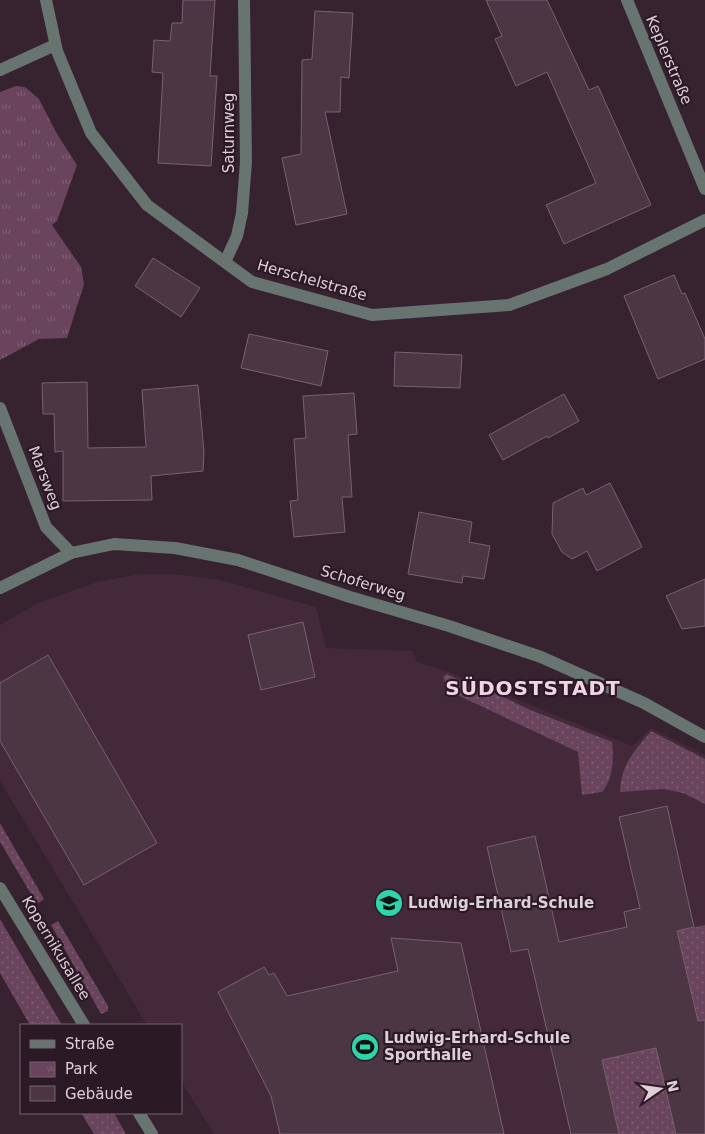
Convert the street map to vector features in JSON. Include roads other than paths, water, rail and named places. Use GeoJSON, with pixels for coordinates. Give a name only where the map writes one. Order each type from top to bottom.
{"type":"FeatureCollection","features":[{"type":"Feature","properties":{"kind":"street","name":"Herschelstraße"},"geometry":{"type":"LineString","coordinates":[[46,0],[55,46],[91,133],[147,205],[252,282],[372,315],[509,305],[607,269],[705,220]]}},
{"type":"Feature","properties":{"kind":"street","name":"Saturnweg"},"geometry":{"type":"LineString","coordinates":[[225,262],[237,236],[242,213],[246,162],[244,0]]}},
{"type":"Feature","properties":{"kind":"street","name":"Keplerstraße"},"geometry":{"type":"LineString","coordinates":[[627,0],[705,188]]}},
{"type":"Feature","properties":{"kind":"street"},"geometry":{"type":"LineString","coordinates":[[0,70],[55,46]]}},
{"type":"Feature","properties":{"kind":"street","name":"Marsweg"},"geometry":{"type":"LineString","coordinates":[[0,408],[46,526],[71,553]]}},
{"type":"Feature","properties":{"kind":"street","name":"Schoferweg"},"geometry":{"type":"LineString","coordinates":[[0,588],[71,553],[114,544],[175,548],[238,560],[541,656],[644,703],[705,737]]}},
{"type":"Feature","properties":{"kind":"street","name":"Kopernikusallee"},"geometry":{"type":"LineString","coordinates":[[0,888],[83,1024]]}},
{"type":"Feature","properties":{"kind":"street"},"geometry":{"type":"LineString","coordinates":[[140,1114],[152,1134]]}},
{"type":"Feature","properties":{"kind":"place","name":"Ludwig-Erhard-Schule"},"geometry":{"type":"Point","coordinates":[389,903]}},
{"type":"Feature","properties":{"kind":"place","name":"Ludwig-Erhard-Schule Sporthalle"},"geometry":{"type":"Point","coordinates":[365,1047]}},
{"type":"Feature","properties":{"kind":"district","name":"SÜDOSTSTADT"},"geometry":{"type":"Point","coordinates":[533,688]}}]}
